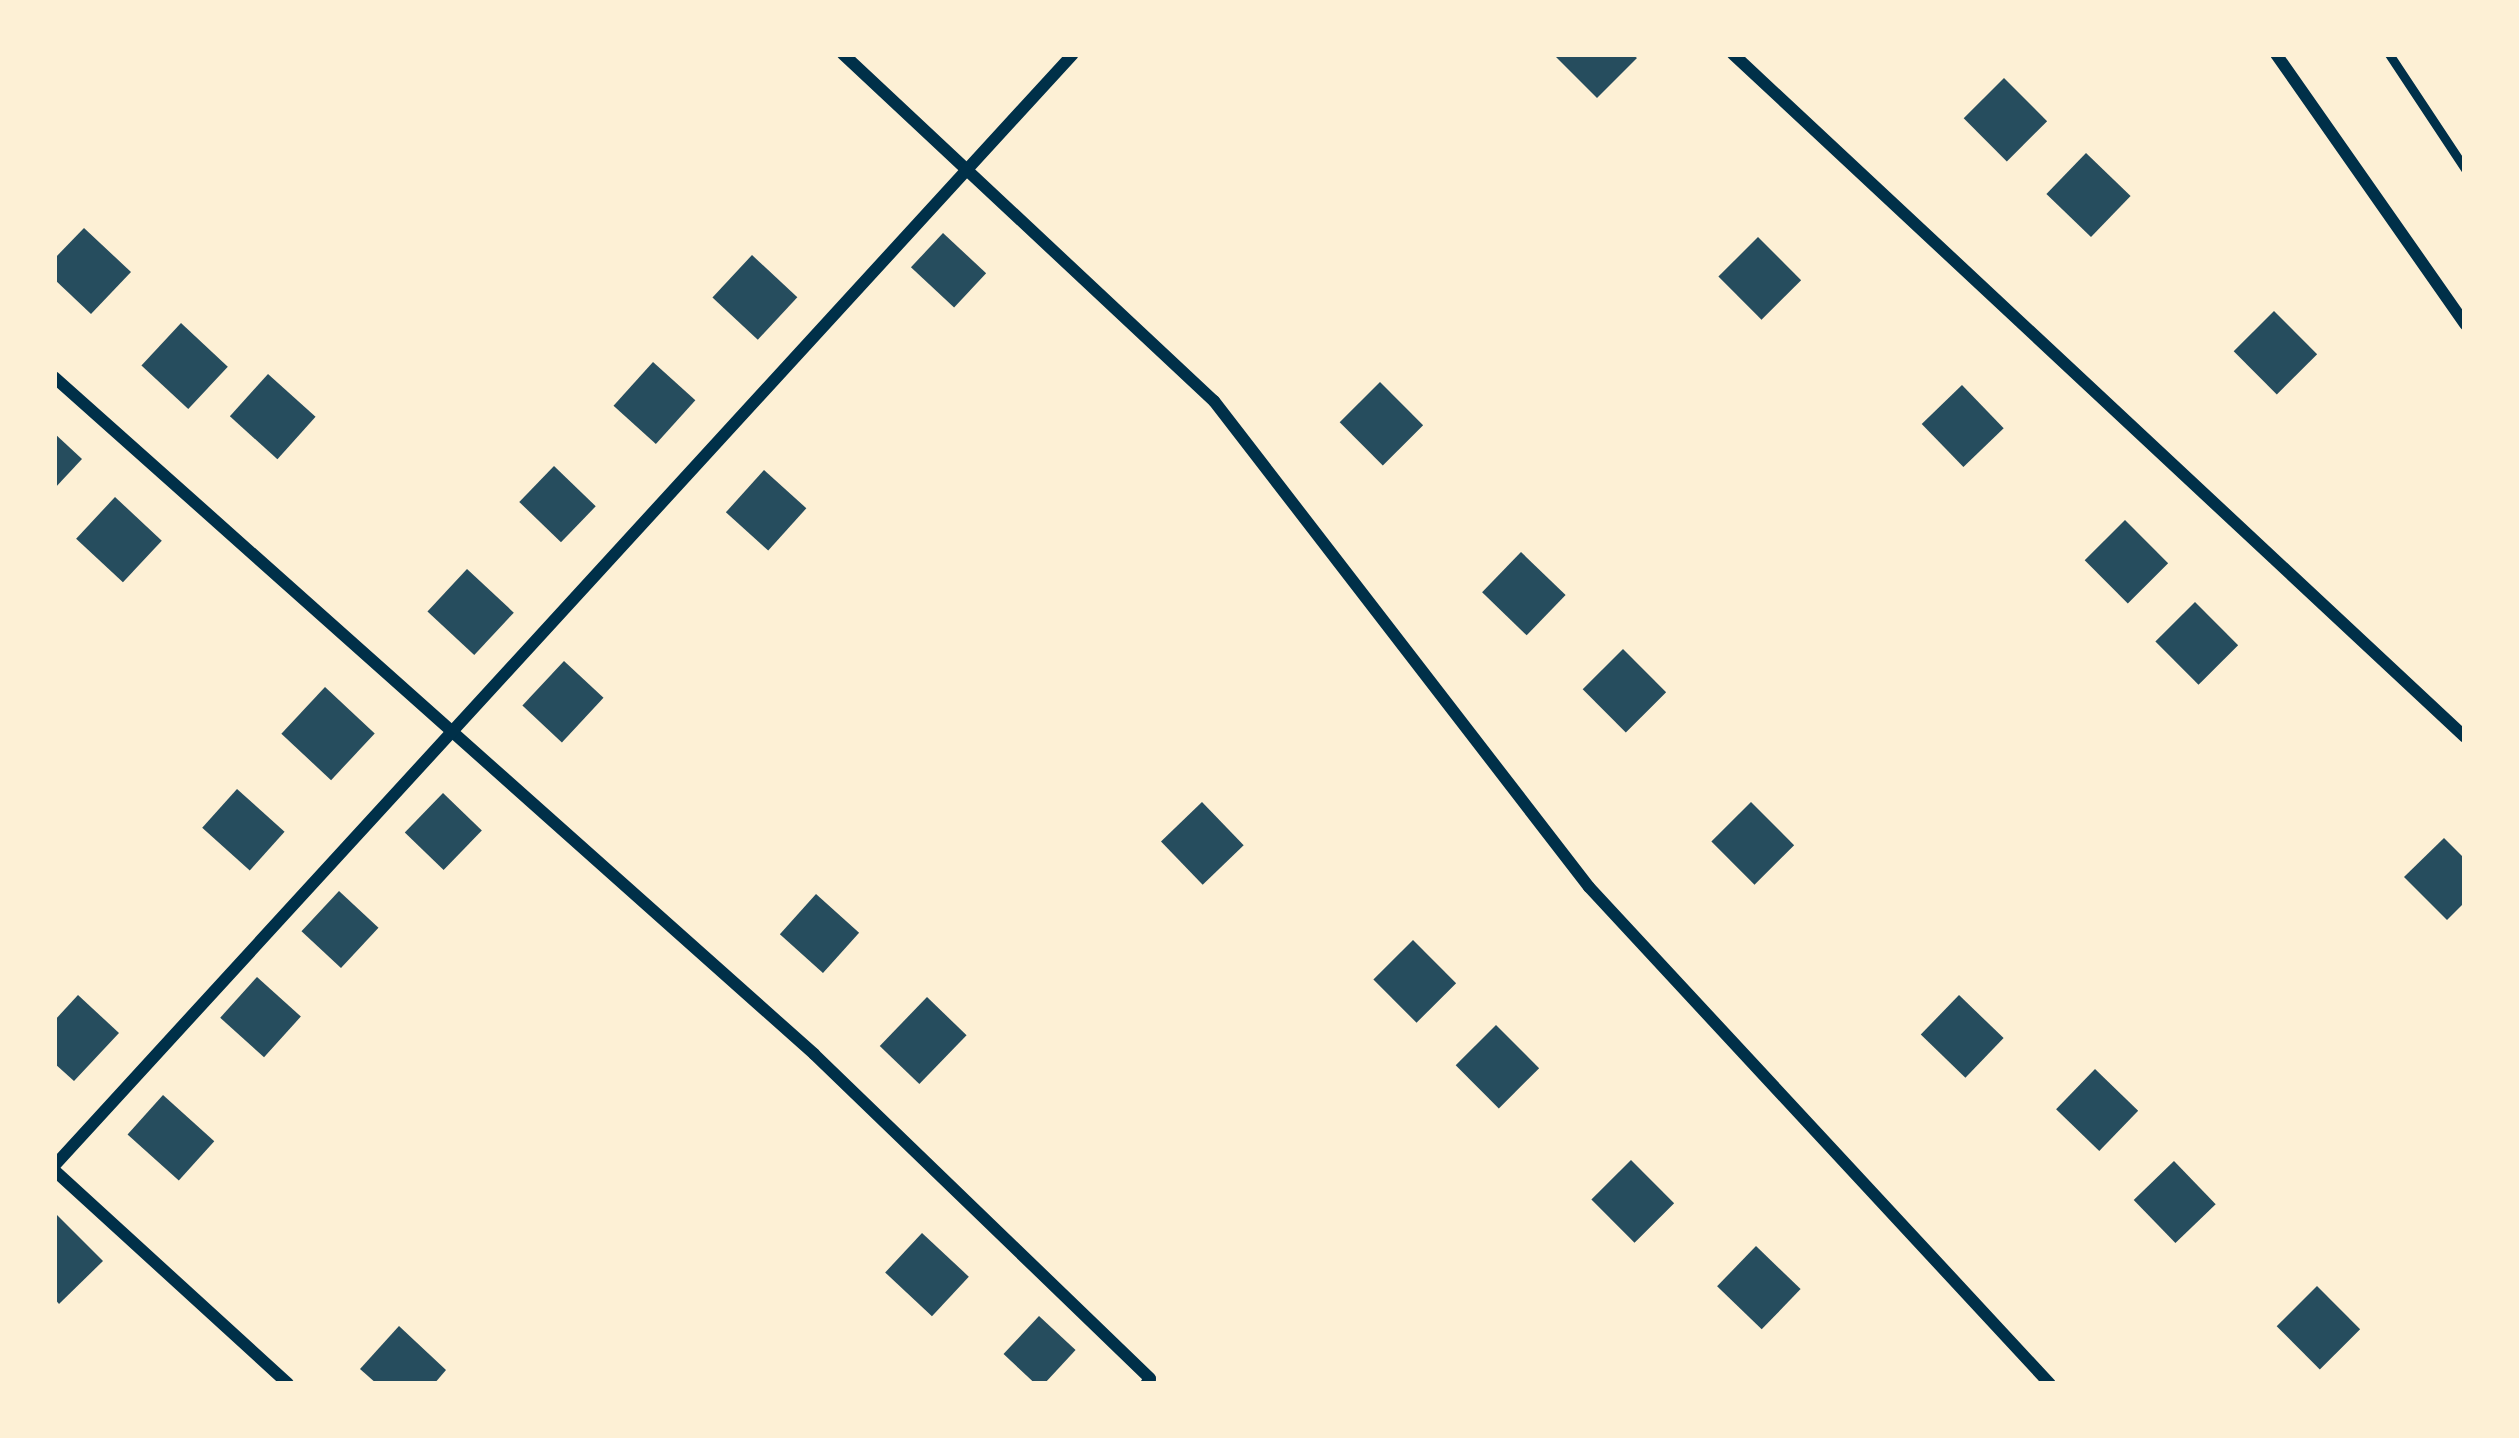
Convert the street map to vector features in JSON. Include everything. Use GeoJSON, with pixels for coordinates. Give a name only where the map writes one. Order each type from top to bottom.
{"type":"FeatureCollection","features":[{"type":"Feature","properties":{"kind":"street"},"geometry":{"type":"LineString","coordinates":[[844,54],[1214,401],[1589,887],[2050,1384]]}},
{"type":"Feature","properties":{"kind":"street"},"geometry":{"type":"LineString","coordinates":[[288,1384],[54,1168],[1072,54]]}},
{"type":"Feature","properties":{"kind":"street"},"geometry":{"type":"LineString","coordinates":[[1733,54],[2465,737]]}},
{"type":"Feature","properties":{"kind":"street"},"geometry":{"type":"LineString","coordinates":[[2276,54],[2465,324]]}},
{"type":"Feature","properties":{"kind":"street"},"geometry":{"type":"LineString","coordinates":[[54,377],[814,1054],[1148,1381]]}},
{"type":"Feature","properties":{"kind":"lane"},"geometry":{"type":"LineString","coordinates":[[2389,54],[2465,169]]}},
{"type":"Feature","properties":{"kind":"building"},"geometry":{"type":"Polygon","coordinates":[[[1553,54],[1632,54],[1637,58],[1597,98],[1553,54]]]}},
{"type":"Feature","properties":{"kind":"building"},"geometry":{"type":"Polygon","coordinates":[[[2004,78],[2047,121],[2007,161],[1964,118],[2004,78]]]}},
{"type":"Feature","properties":{"kind":"building"},"geometry":{"type":"Polygon","coordinates":[[[2086,153],[2131,196],[2091,237],[2046,194],[2086,153]]]}},
{"type":"Feature","properties":{"kind":"building"},"geometry":{"type":"Polygon","coordinates":[[[84,228],[131,272],[91,314],[54,279],[54,259],[84,228]]]}},
{"type":"Feature","properties":{"kind":"building"},"geometry":{"type":"Polygon","coordinates":[[[943,233],[986,273],[954,308],[911,267],[943,233]]]}},
{"type":"Feature","properties":{"kind":"building"},"geometry":{"type":"Polygon","coordinates":[[[1758,237],[1801,280],[1762,320],[1718,277],[1758,237]]]}},
{"type":"Feature","properties":{"kind":"building"},"geometry":{"type":"Polygon","coordinates":[[[752,255],[797,297],[758,340],[712,297],[752,255]]]}},
{"type":"Feature","properties":{"kind":"building"},"geometry":{"type":"Polygon","coordinates":[[[2274,311],[2317,354],[2277,394],[2234,351],[2274,311]]]}},
{"type":"Feature","properties":{"kind":"building"},"geometry":{"type":"Polygon","coordinates":[[[181,323],[228,367],[188,409],[141,365],[181,323]]]}},
{"type":"Feature","properties":{"kind":"building"},"geometry":{"type":"Polygon","coordinates":[[[653,362],[695,400],[656,444],[614,406],[653,362]]]}},
{"type":"Feature","properties":{"kind":"building"},"geometry":{"type":"Polygon","coordinates":[[[268,374],[316,417],[277,459],[230,416],[268,374]]]}},
{"type":"Feature","properties":{"kind":"building"},"geometry":{"type":"Polygon","coordinates":[[[1380,382],[1423,425],[1383,465],[1340,422],[1380,382]]]}},
{"type":"Feature","properties":{"kind":"building"},"geometry":{"type":"Polygon","coordinates":[[[1962,385],[2004,428],[1963,467],[1922,424],[1962,385]]]}},
{"type":"Feature","properties":{"kind":"building"},"geometry":{"type":"Polygon","coordinates":[[[54,433],[82,459],[54,489],[54,433]]]}},
{"type":"Feature","properties":{"kind":"building"},"geometry":{"type":"Polygon","coordinates":[[[554,466],[596,506],[561,542],[519,502],[554,466]]]}},
{"type":"Feature","properties":{"kind":"building"},"geometry":{"type":"Polygon","coordinates":[[[764,470],[806,508],[768,550],[726,512],[764,470]]]}},
{"type":"Feature","properties":{"kind":"building"},"geometry":{"type":"Polygon","coordinates":[[[115,497],[162,541],[123,582],[76,539],[115,497]]]}},
{"type":"Feature","properties":{"kind":"building"},"geometry":{"type":"Polygon","coordinates":[[[2125,520],[2168,563],[2128,603],[2085,560],[2125,520]]]}},
{"type":"Feature","properties":{"kind":"building"},"geometry":{"type":"Polygon","coordinates":[[[1521,552],[1566,595],[1527,635],[1482,592],[1521,552]]]}},
{"type":"Feature","properties":{"kind":"building"},"geometry":{"type":"Polygon","coordinates":[[[467,569],[514,613],[474,655],[427,611],[467,569]]]}},
{"type":"Feature","properties":{"kind":"building"},"geometry":{"type":"Polygon","coordinates":[[[2195,602],[2238,645],[2199,685],[2155,642],[2195,602]]]}},
{"type":"Feature","properties":{"kind":"building"},"geometry":{"type":"Polygon","coordinates":[[[1623,649],[1666,692],[1626,732],[1583,689],[1623,649]]]}},
{"type":"Feature","properties":{"kind":"building"},"geometry":{"type":"Polygon","coordinates":[[[564,661],[603,698],[562,742],[522,706],[564,661]]]}},
{"type":"Feature","properties":{"kind":"building"},"geometry":{"type":"Polygon","coordinates":[[[325,687],[375,733],[331,780],[281,734],[325,687]]]}},
{"type":"Feature","properties":{"kind":"building"},"geometry":{"type":"Polygon","coordinates":[[[237,789],[285,832],[250,870],[202,828],[237,789]]]}},
{"type":"Feature","properties":{"kind":"building"},"geometry":{"type":"Polygon","coordinates":[[[443,793],[482,831],[444,870],[405,833],[443,793]]]}},
{"type":"Feature","properties":{"kind":"building"},"geometry":{"type":"Polygon","coordinates":[[[1202,802],[1244,845],[1203,885],[1161,842],[1202,802]]]}},
{"type":"Feature","properties":{"kind":"building"},"geometry":{"type":"Polygon","coordinates":[[[1751,802],[1794,845],[1755,885],[1711,842],[1751,802]]]}},
{"type":"Feature","properties":{"kind":"building"},"geometry":{"type":"Polygon","coordinates":[[[2444,838],[2465,859],[2465,902],[2447,920],[2404,877],[2444,838]]]}},
{"type":"Feature","properties":{"kind":"building"},"geometry":{"type":"Polygon","coordinates":[[[339,891],[378,928],[341,968],[301,931],[339,891]]]}},
{"type":"Feature","properties":{"kind":"building"},"geometry":{"type":"Polygon","coordinates":[[[816,894],[859,933],[823,973],[780,934],[816,894]]]}},
{"type":"Feature","properties":{"kind":"building"},"geometry":{"type":"Polygon","coordinates":[[[1413,940],[1456,983],[1417,1023],[1373,980],[1413,940]]]}},
{"type":"Feature","properties":{"kind":"building"},"geometry":{"type":"Polygon","coordinates":[[[257,977],[301,1016],[264,1057],[220,1018],[257,977]]]}},
{"type":"Feature","properties":{"kind":"building"},"geometry":{"type":"Polygon","coordinates":[[[78,995],[119,1033],[74,1081],[54,1063],[54,1021],[78,995]]]}},
{"type":"Feature","properties":{"kind":"building"},"geometry":{"type":"Polygon","coordinates":[[[1959,995],[2004,1038],[1965,1078],[1921,1035],[1959,995]]]}},
{"type":"Feature","properties":{"kind":"building"},"geometry":{"type":"Polygon","coordinates":[[[927,997],[967,1035],[919,1084],[880,1046],[927,997]]]}},
{"type":"Feature","properties":{"kind":"building"},"geometry":{"type":"Polygon","coordinates":[[[1496,1025],[1539,1068],[1499,1108],[1456,1065],[1496,1025]]]}},
{"type":"Feature","properties":{"kind":"building"},"geometry":{"type":"Polygon","coordinates":[[[2095,1069],[2138,1111],[2099,1151],[2056,1109],[2095,1069]]]}},
{"type":"Feature","properties":{"kind":"building"},"geometry":{"type":"Polygon","coordinates":[[[163,1095],[214,1141],[179,1181],[128,1134],[163,1095]]]}},
{"type":"Feature","properties":{"kind":"building"},"geometry":{"type":"Polygon","coordinates":[[[1631,1160],[1674,1203],[1635,1243],[1591,1200],[1631,1160]]]}},
{"type":"Feature","properties":{"kind":"building"},"geometry":{"type":"Polygon","coordinates":[[[2174,1161],[2216,1204],[2175,1243],[2134,1200],[2174,1161]]]}},
{"type":"Feature","properties":{"kind":"building"},"geometry":{"type":"Polygon","coordinates":[[[54,1212],[103,1261],[59,1304],[54,1298],[54,1212]]]}},
{"type":"Feature","properties":{"kind":"building"},"geometry":{"type":"Polygon","coordinates":[[[922,1233],[969,1277],[932,1316],[885,1272],[922,1233]]]}},
{"type":"Feature","properties":{"kind":"building"},"geometry":{"type":"Polygon","coordinates":[[[1756,1246],[1801,1289],[1762,1329],[1717,1286],[1756,1246]]]}},
{"type":"Feature","properties":{"kind":"building"},"geometry":{"type":"Polygon","coordinates":[[[2317,1286],[2360,1329],[2320,1369],[2277,1326],[2317,1286]]]}},
{"type":"Feature","properties":{"kind":"building"},"geometry":{"type":"Polygon","coordinates":[[[1039,1316],[1076,1350],[1044,1384],[1036,1384],[1004,1354],[1039,1316]]]}},
{"type":"Feature","properties":{"kind":"building"},"geometry":{"type":"Polygon","coordinates":[[[399,1326],[446,1370],[434,1384],[377,1384],[360,1369],[399,1326]]]}}]}
